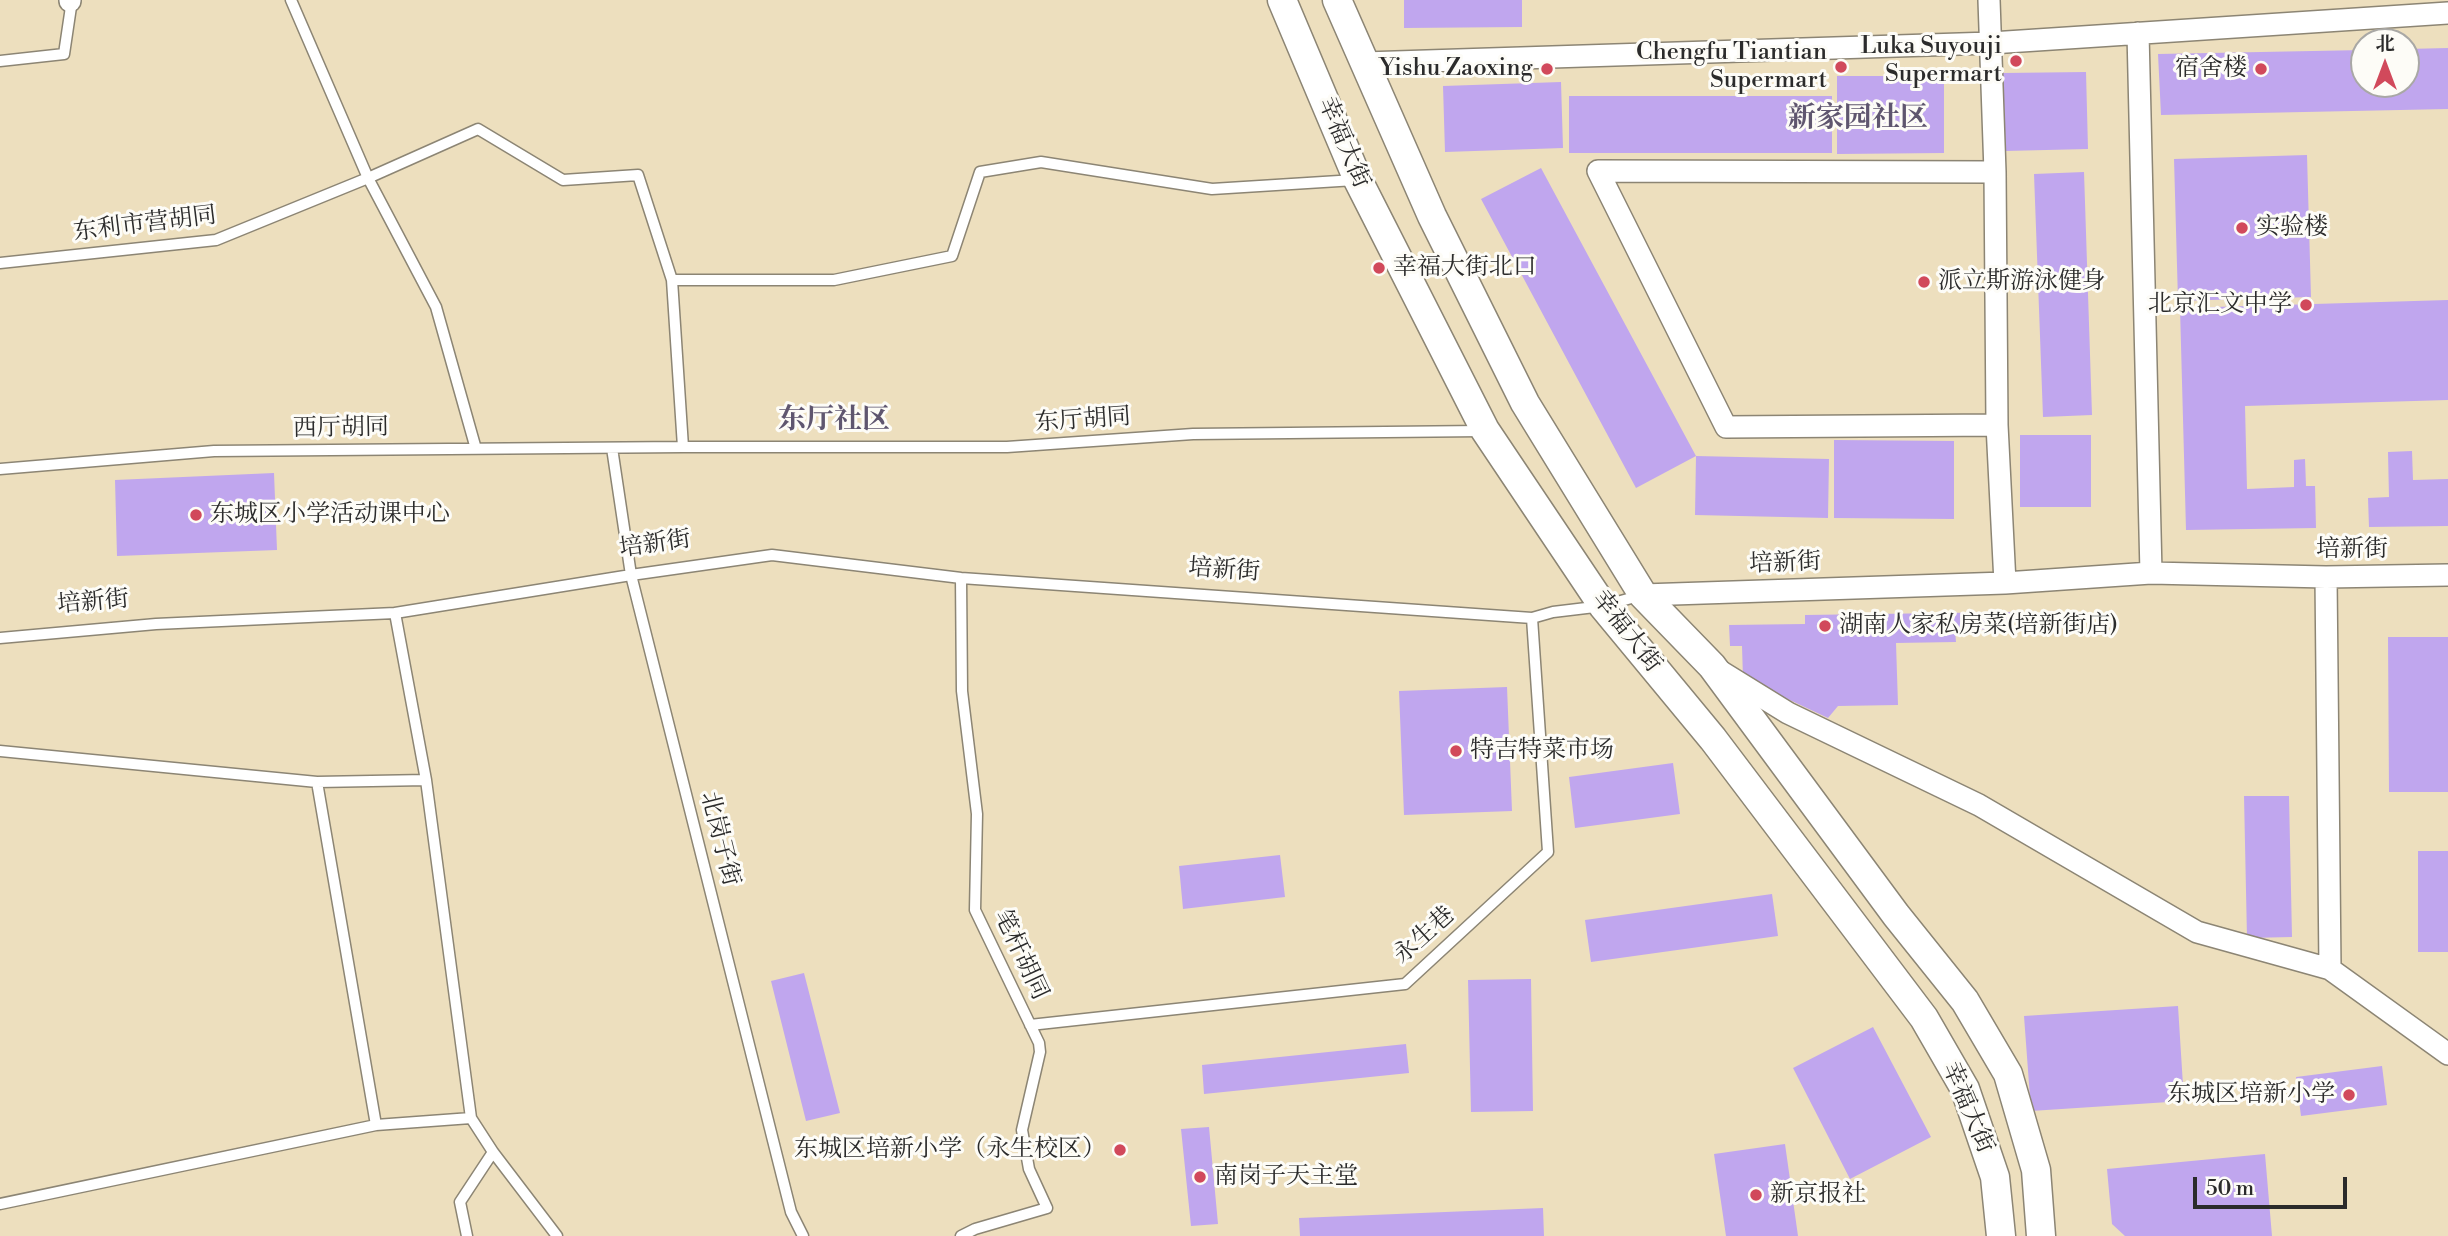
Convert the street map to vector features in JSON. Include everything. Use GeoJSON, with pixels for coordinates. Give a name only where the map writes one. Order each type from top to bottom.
{"type":"FeatureCollection","features":[{"type":"Feature","properties":{"kind":"main road","name":"幸福大街"},"geometry":{"type":"LineString","coordinates":[[1282,0],[1358,180],[1485,430],[1603,606],[1713,739],[1924,1018],[1965,1089],[1995,1177],[2001,1236]]}},
{"type":"Feature","properties":{"kind":"main road","name":"幸福大街"},"geometry":{"type":"LineString","coordinates":[[1337,0],[1432,216],[1525,403],[1643,595],[1712,667],[1896,915],[1965,1001],[2008,1074],[2035,1170],[2041,1236]]}},
{"type":"Feature","properties":{"kind":"street"},"geometry":{"type":"LineString","coordinates":[[1989,0],[1995,172],[1997,425],[2005,583]]}},
{"type":"Feature","properties":{"kind":"street"},"geometry":{"type":"LineString","coordinates":[[1364,63],[1991,43],[2448,13]]}},
{"type":"Feature","properties":{"kind":"street"},"geometry":{"type":"LineString","coordinates":[[2138,33],[2151,573]]}},
{"type":"Feature","properties":{"kind":"street"},"geometry":{"type":"LineString","coordinates":[[1995,172],[1598,171],[1726,427],[1997,425]]}},
{"type":"Feature","properties":{"kind":"street","name":"培新街"},"geometry":{"type":"LineString","coordinates":[[1643,595],[2005,583],[2151,573],[2326,577],[2448,575]]}},
{"type":"Feature","properties":{"kind":"street"},"geometry":{"type":"LineString","coordinates":[[2326,577],[2330,969]]}},
{"type":"Feature","properties":{"kind":"street"},"geometry":{"type":"LineString","coordinates":[[1712,667],[1788,713],[1979,805],[2197,932],[2330,969],[2448,1054]]}},
{"type":"Feature","properties":{"kind":"lane"},"geometry":{"type":"LineString","coordinates":[[0,61],[64,54],[70,26],[71,0]]}},
{"type":"Feature","properties":{"kind":"lane"},"geometry":{"type":"LineString","coordinates":[[291,0],[368,178],[436,307],[476,449]]}},
{"type":"Feature","properties":{"kind":"lane","name":"东利市营胡同"},"geometry":{"type":"LineString","coordinates":[[0,263],[216,240],[368,178],[478,129],[563,180],[638,176],[672,280]]}},
{"type":"Feature","properties":{"kind":"lane"},"geometry":{"type":"LineString","coordinates":[[683,447],[672,280],[834,280],[952,256],[981,172],[1041,162],[1212,189],[1358,180]]}},
{"type":"Feature","properties":{"kind":"lane","name":"东厅胡同"},"geometry":{"type":"LineString","coordinates":[[683,447],[1007,447],[1194,434],[1485,430]]}},
{"type":"Feature","properties":{"kind":"lane","name":"北岗子街"},"geometry":{"type":"LineString","coordinates":[[612,447],[631,575],[791,1212],[803,1236]]}},
{"type":"Feature","properties":{"kind":"lane","name":"西厅胡同"},"geometry":{"type":"LineString","coordinates":[[0,469],[215,451],[683,447]]}},
{"type":"Feature","properties":{"kind":"lane","name":"培新街"},"geometry":{"type":"LineString","coordinates":[[0,638],[156,624],[396,613],[772,555],[961,578],[1532,618],[1553,612],[1603,606],[1643,595]]}},
{"type":"Feature","properties":{"kind":"lane","name":"笔杆胡同"},"geometry":{"type":"LineString","coordinates":[[961,578],[962,691],[977,814],[975,910],[1039,1043],[1040,1052],[1022,1130],[1029,1170],[1046,1208],[975,1229],[961,1236]]}},
{"type":"Feature","properties":{"kind":"lane"},"geometry":{"type":"LineString","coordinates":[[396,613],[426,780],[471,1118],[493,1152],[557,1236]]}},
{"type":"Feature","properties":{"kind":"lane","name":"永生巷"},"geometry":{"type":"LineString","coordinates":[[1030,1025],[1405,984],[1548,852],[1532,618]]}},
{"type":"Feature","properties":{"kind":"lane"},"geometry":{"type":"LineString","coordinates":[[0,751],[317,782],[426,780]]}},
{"type":"Feature","properties":{"kind":"lane"},"geometry":{"type":"LineString","coordinates":[[317,782],[376,1125]]}},
{"type":"Feature","properties":{"kind":"lane"},"geometry":{"type":"LineString","coordinates":[[0,1204],[376,1125],[471,1118]]}},
{"type":"Feature","properties":{"kind":"lane"},"geometry":{"type":"LineString","coordinates":[[467,1236],[460,1202],[493,1152]]}},
{"type":"Feature","properties":{"kind":"building"},"geometry":{"type":"Polygon","coordinates":[[[1404,0],[1522,0],[1522,27],[1404,28],[1404,0]]]}},
{"type":"Feature","properties":{"kind":"building","name":"宿舍楼"},"geometry":{"type":"Polygon","coordinates":[[[2448,48],[2448,109],[2161,115],[2158,54],[2350,50],[2350,98],[2420,98],[2420,49],[2448,48]]]}},
{"type":"Feature","properties":{"kind":"building"},"geometry":{"type":"Polygon","coordinates":[[[2086,72],[2088,149],[2005,151],[2003,73],[2086,72]]]}},
{"type":"Feature","properties":{"kind":"building"},"geometry":{"type":"Polygon","coordinates":[[[1837,76],[1944,76],[1944,153],[1837,154],[1837,76]]]}},
{"type":"Feature","properties":{"kind":"building"},"geometry":{"type":"Polygon","coordinates":[[[1561,82],[1563,148],[1445,152],[1443,86],[1561,82]]]}},
{"type":"Feature","properties":{"kind":"building"},"geometry":{"type":"Polygon","coordinates":[[[1569,96],[1832,96],[1832,153],[1569,153],[1569,96]]]}},
{"type":"Feature","properties":{"kind":"building","name":"实验楼"},"geometry":{"type":"Polygon","coordinates":[[[2307,155],[2311,297],[2178,301],[2174,159],[2307,155]]]}},
{"type":"Feature","properties":{"kind":"building"},"geometry":{"type":"Polygon","coordinates":[[[1541,168],[1696,456],[1636,488],[1481,199],[1541,168]]]}},
{"type":"Feature","properties":{"kind":"building"},"geometry":{"type":"Polygon","coordinates":[[[2084,172],[2092,415],[2043,417],[2034,174],[2084,172]]]}},
{"type":"Feature","properties":{"kind":"building"},"geometry":{"type":"Polygon","coordinates":[[[2448,300],[2448,400],[2245,406],[2247,489],[2294,487],[2294,460],[2305,459],[2306,486],[2315,486],[2316,528],[2186,530],[2180,308],[2448,300]]]}},
{"type":"Feature","properties":{"kind":"building"},"geometry":{"type":"Polygon","coordinates":[[[2020,435],[2091,435],[2091,507],[2020,507],[2020,435]]]}},
{"type":"Feature","properties":{"kind":"building"},"geometry":{"type":"Polygon","coordinates":[[[1834,440],[1954,441],[1954,519],[1834,518],[1834,440]]]}},
{"type":"Feature","properties":{"kind":"building"},"geometry":{"type":"Polygon","coordinates":[[[2412,451],[2413,480],[2448,479],[2448,526],[2369,527],[2368,498],[2389,497],[2388,452],[2412,451]]]}},
{"type":"Feature","properties":{"kind":"building"},"geometry":{"type":"Polygon","coordinates":[[[1696,456],[1829,459],[1828,518],[1695,515],[1696,456]]]}},
{"type":"Feature","properties":{"kind":"building","name":"东城区小学活动课中心"},"geometry":{"type":"Polygon","coordinates":[[[274,473],[277,550],[117,556],[115,480],[274,473]]]}},
{"type":"Feature","properties":{"kind":"building"},"geometry":{"type":"Polygon","coordinates":[[[2013,612],[2014,629],[1955,630],[1956,642],[1896,643],[1898,705],[1838,706],[1828,718],[1743,678],[1742,646],[1730,646],[1729,625],[1805,624],[1805,615],[2013,612]]]}},
{"type":"Feature","properties":{"kind":"building"},"geometry":{"type":"Polygon","coordinates":[[[2388,637],[2448,637],[2448,792],[2389,792],[2388,637]]]}},
{"type":"Feature","properties":{"kind":"building","name":"特吉特菜市场"},"geometry":{"type":"Polygon","coordinates":[[[1507,687],[1512,811],[1404,815],[1399,691],[1507,687]]]}},
{"type":"Feature","properties":{"kind":"building"},"geometry":{"type":"Polygon","coordinates":[[[1673,763],[1680,814],[1575,828],[1569,777],[1673,763]]]}},
{"type":"Feature","properties":{"kind":"building"},"geometry":{"type":"Polygon","coordinates":[[[2244,796],[2289,796],[2292,937],[2247,938],[2244,796]]]}},
{"type":"Feature","properties":{"kind":"building"},"geometry":{"type":"Polygon","coordinates":[[[2418,851],[2448,851],[2448,952],[2418,952],[2418,851]]]}},
{"type":"Feature","properties":{"kind":"building"},"geometry":{"type":"Polygon","coordinates":[[[1280,855],[1285,897],[1183,909],[1179,866],[1280,855]]]}},
{"type":"Feature","properties":{"kind":"building"},"geometry":{"type":"Polygon","coordinates":[[[1772,894],[1778,936],[1591,962],[1585,920],[1772,894]]]}},
{"type":"Feature","properties":{"kind":"building"},"geometry":{"type":"Polygon","coordinates":[[[804,973],[840,1113],[806,1121],[771,981],[804,973]]]}},
{"type":"Feature","properties":{"kind":"building"},"geometry":{"type":"Polygon","coordinates":[[[1531,979],[1533,1111],[1471,1112],[1468,980],[1531,979]]]}},
{"type":"Feature","properties":{"kind":"building"},"geometry":{"type":"Polygon","coordinates":[[[2178,1006],[2184,1101],[2031,1111],[2024,1016],[2178,1006]]]}},
{"type":"Feature","properties":{"kind":"building"},"geometry":{"type":"Polygon","coordinates":[[[1873,1027],[1931,1137],[1850,1179],[1793,1068],[1873,1027]]]}},
{"type":"Feature","properties":{"kind":"building"},"geometry":{"type":"Polygon","coordinates":[[[1406,1044],[1409,1073],[1204,1094],[1202,1065],[1406,1044]]]}},
{"type":"Feature","properties":{"kind":"building"},"geometry":{"type":"Polygon","coordinates":[[[2382,1066],[2387,1105],[2301,1116],[2296,1077],[2382,1066]]]}},
{"type":"Feature","properties":{"kind":"building","name":"南岗子天主堂"},"geometry":{"type":"Polygon","coordinates":[[[1209,1127],[1218,1224],[1191,1226],[1181,1129],[1209,1127]]]}},
{"type":"Feature","properties":{"kind":"building","name":"新京报社"},"geometry":{"type":"Polygon","coordinates":[[[1785,1144],[1798,1236],[1726,1236],[1714,1154],[1785,1144]]]}},
{"type":"Feature","properties":{"kind":"building"},"geometry":{"type":"Polygon","coordinates":[[[2265,1154],[2272,1236],[2125,1236],[2112,1224],[2107,1169],[2265,1154]]]}},
{"type":"Feature","properties":{"kind":"building"},"geometry":{"type":"Polygon","coordinates":[[[1543,1208],[1544,1236],[1300,1236],[1299,1218],[1543,1208]]]}},
{"type":"Feature","properties":{"kind":"place","name":"Luka Suyouji Supermart"},"geometry":{"type":"Point","coordinates":[2016,61]}},
{"type":"Feature","properties":{"kind":"place","name":"Chengfu Tiantian Supermart"},"geometry":{"type":"Point","coordinates":[1841,67]}},
{"type":"Feature","properties":{"kind":"place","name":"Yishu Zaoxing"},"geometry":{"type":"Point","coordinates":[1547,69]}},
{"type":"Feature","properties":{"kind":"place","name":"宿舍楼"},"geometry":{"type":"Point","coordinates":[2261,69]}},
{"type":"Feature","properties":{"kind":"place","name":"实验楼"},"geometry":{"type":"Point","coordinates":[2242,228]}},
{"type":"Feature","properties":{"kind":"place","name":"幸福大街北口"},"geometry":{"type":"Point","coordinates":[1379,268]}},
{"type":"Feature","properties":{"kind":"place","name":"派立斯游泳健身"},"geometry":{"type":"Point","coordinates":[1924,282]}},
{"type":"Feature","properties":{"kind":"place","name":"北京汇文中学"},"geometry":{"type":"Point","coordinates":[2306,305]}},
{"type":"Feature","properties":{"kind":"place","name":"东城区小学活动课中心"},"geometry":{"type":"Point","coordinates":[196,515]}},
{"type":"Feature","properties":{"kind":"place","name":"湖南人家私房菜(培新街店)"},"geometry":{"type":"Point","coordinates":[1825,626]}},
{"type":"Feature","properties":{"kind":"place","name":"特吉特菜市场"},"geometry":{"type":"Point","coordinates":[1456,751]}},
{"type":"Feature","properties":{"kind":"place","name":"东城区培新小学"},"geometry":{"type":"Point","coordinates":[2349,1095]}},
{"type":"Feature","properties":{"kind":"place","name":"东城区培新小学（永生校区）"},"geometry":{"type":"Point","coordinates":[1120,1150]}},
{"type":"Feature","properties":{"kind":"place","name":"南岗子天主堂"},"geometry":{"type":"Point","coordinates":[1200,1177]}},
{"type":"Feature","properties":{"kind":"place","name":"新京报社"},"geometry":{"type":"Point","coordinates":[1756,1195]}},
{"type":"Feature","properties":{"kind":"district","name":"新家园社区"},"geometry":{"type":"Point","coordinates":[1858,119]}},
{"type":"Feature","properties":{"kind":"district","name":"东厅社区"},"geometry":{"type":"Point","coordinates":[834,421]}}]}
